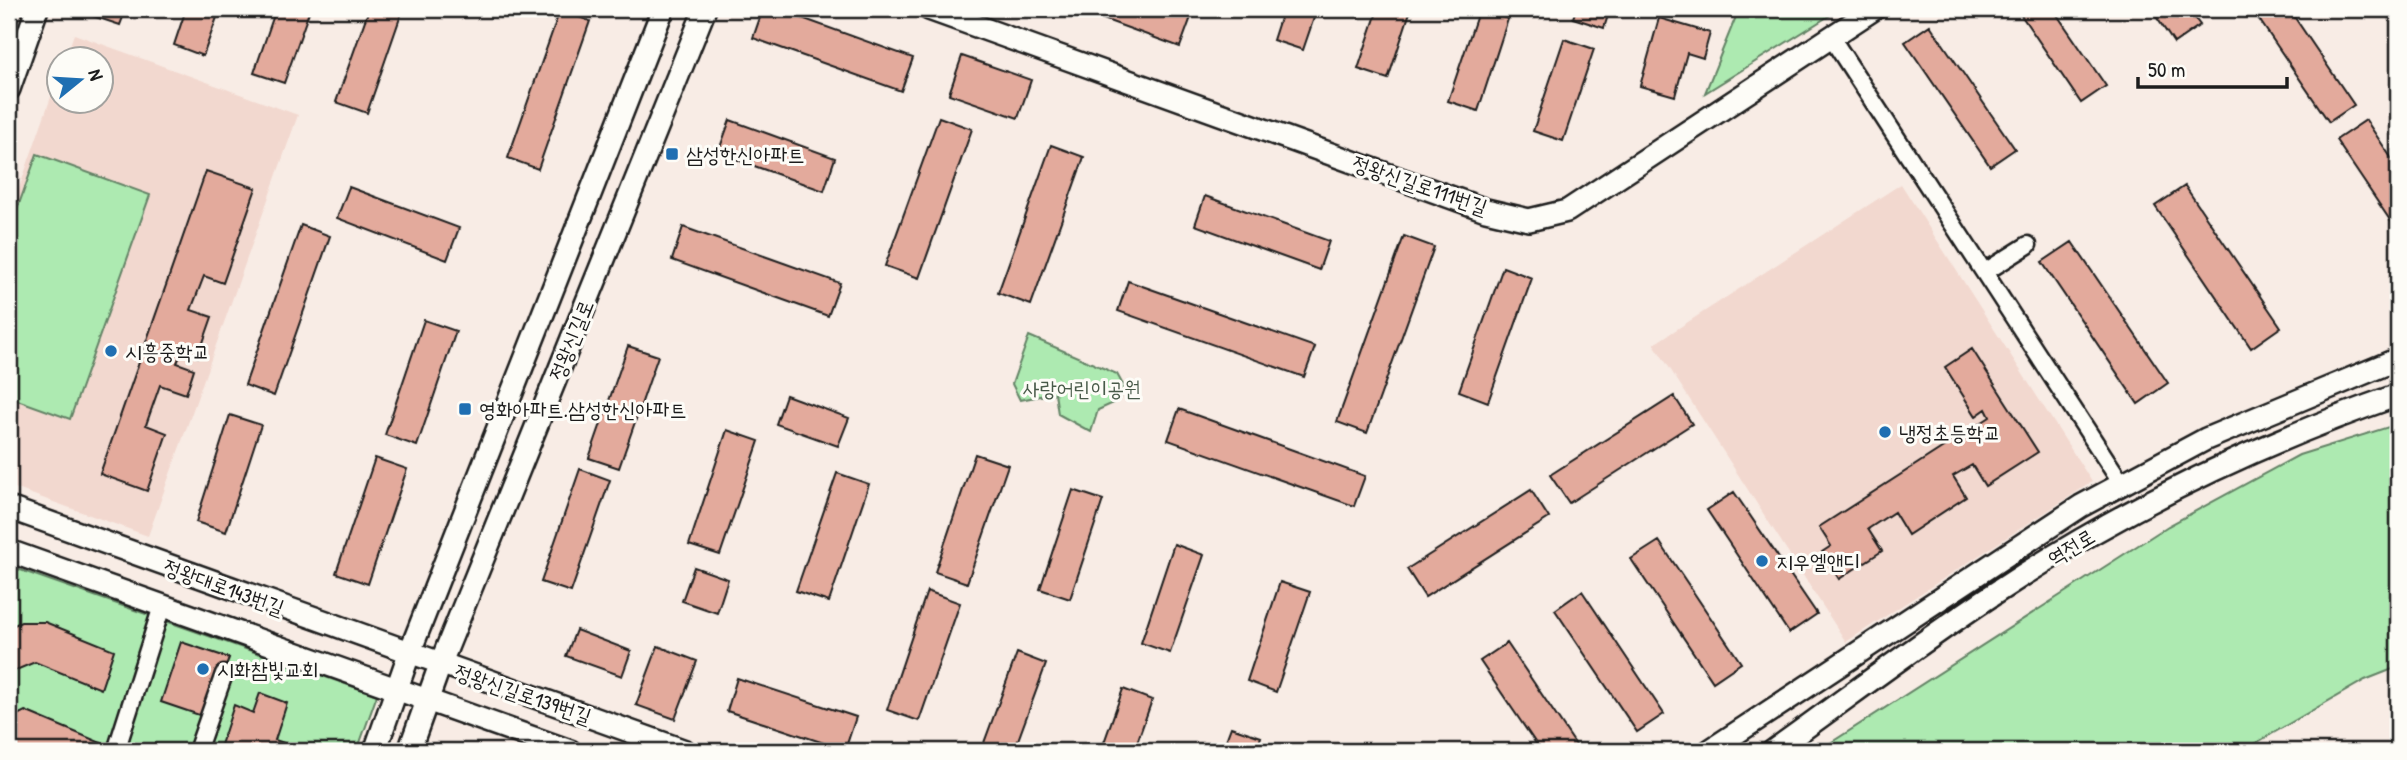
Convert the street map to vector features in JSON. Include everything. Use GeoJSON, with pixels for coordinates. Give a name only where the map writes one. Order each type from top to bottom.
{"type":"FeatureCollection","features":[{"type":"Feature","properties":{"kind":"street"},"geometry":{"type":"LineString","coordinates":[[9,89],[37,9]]}},
{"type":"Feature","properties":{"kind":"street","name":"정왕신길로"},"geometry":{"type":"LineString","coordinates":[[375,751],[409,654],[663,9]]}},
{"type":"Feature","properties":{"kind":"street","name":"정왕신길로"},"geometry":{"type":"LineString","coordinates":[[410,751],[440,665],[705,9]]}},
{"type":"Feature","properties":{"kind":"street","name":"정왕신길로111번길"},"geometry":{"type":"LineString","coordinates":[[929,9],[1486,210],[1529,220],[1567,211],[1874,9]]}},
{"type":"Feature","properties":{"kind":"street"},"geometry":{"type":"LineString","coordinates":[[1831,37],[2122,484]]}},
{"type":"Feature","properties":{"kind":"street"},"geometry":{"type":"LineString","coordinates":[[1985,272],[2028,245]]}},
{"type":"Feature","properties":{"kind":"street","name":"역전로"},"geometry":{"type":"LineString","coordinates":[[1709,751],[2081,506],[2206,439],[2398,359]]}},
{"type":"Feature","properties":{"kind":"street","name":"역전로"},"geometry":{"type":"LineString","coordinates":[[1773,751],[2002,588],[2133,510],[2332,418],[2398,395]]}},
{"type":"Feature","properties":{"kind":"street","name":"정왕대로143번길"},"geometry":{"type":"LineString","coordinates":[[9,509],[440,665]]}},
{"type":"Feature","properties":{"kind":"street","name":"정왕대로143번길"},"geometry":{"type":"LineString","coordinates":[[9,551],[427,701]]}},
{"type":"Feature","properties":{"kind":"street"},"geometry":{"type":"LineString","coordinates":[[116,751],[162,606]]}},
{"type":"Feature","properties":{"kind":"street","name":"정왕신길로139번길"},"geometry":{"type":"LineString","coordinates":[[440,665],[685,751]]}},
{"type":"Feature","properties":{"kind":"street"},"geometry":{"type":"LineString","coordinates":[[197,751],[224,674]]}},
{"type":"Feature","properties":{"kind":"street","name":"정왕신길로139번길"},"geometry":{"type":"LineString","coordinates":[[427,701],[540,746],[570,751]]}},
{"type":"Feature","properties":{"kind":"shaded area","name":"시흥중학교"},"geometry":{"type":"Polygon","coordinates":[[[74,34],[107,46],[70,46],[74,34]]]}},
{"type":"Feature","properties":{"kind":"shaded area","name":"시흥중학교"},"geometry":{"type":"Polygon","coordinates":[[[116,49],[298,115],[148,536],[9,486],[9,217],[46,111],[46,116],[116,116],[116,49]]]}},
{"type":"Feature","properties":{"kind":"shaded area","name":"냉정초등학교"},"geometry":{"type":"Polygon","coordinates":[[[1901,184],[2092,482],[1846,642],[1654,344],[1901,184]]]}},
{"type":"Feature","properties":{"kind":"green space"},"geometry":{"type":"Polygon","coordinates":[[[1739,9],[1840,9],[1705,93],[1739,9]]]}},
{"type":"Feature","properties":{"kind":"green space"},"geometry":{"type":"Polygon","coordinates":[[[37,154],[150,195],[70,419],[9,397],[9,232],[37,154]]]}},
{"type":"Feature","properties":{"kind":"green space","name":"사랑어린이공원"},"geometry":{"type":"Polygon","coordinates":[[[1029,336],[1117,374],[1123,385],[1120,400],[1098,410],[1091,432],[1058,414],[1055,393],[1020,400],[1012,384],[1029,336]]]}},
{"type":"Feature","properties":{"kind":"green space"},"geometry":{"type":"Polygon","coordinates":[[[2398,424],[2398,667],[2365,680],[2242,751],[1818,751],[2168,526],[2299,455],[2398,424]]]}},
{"type":"Feature","properties":{"kind":"green space"},"geometry":{"type":"Polygon","coordinates":[[[9,566],[377,695],[357,751],[9,751],[9,566]]]}},
{"type":"Feature","properties":{"kind":"building"},"geometry":{"type":"Polygon","coordinates":[[[92,9],[126,9],[120,25],[90,15],[92,9]]]}},
{"type":"Feature","properties":{"kind":"building"},"geometry":{"type":"Polygon","coordinates":[[[186,9],[220,9],[203,56],[174,45],[186,9]]]}},
{"type":"Feature","properties":{"kind":"building"},"geometry":{"type":"Polygon","coordinates":[[[276,9],[310,9],[284,83],[254,73],[276,9]]]}},
{"type":"Feature","properties":{"kind":"building"},"geometry":{"type":"Polygon","coordinates":[[[369,9],[403,9],[367,113],[336,102],[369,9]]]}},
{"type":"Feature","properties":{"kind":"building"},"geometry":{"type":"Polygon","coordinates":[[[763,9],[777,9],[913,58],[901,91],[753,38],[763,9]]]}},
{"type":"Feature","properties":{"kind":"building"},"geometry":{"type":"Polygon","coordinates":[[[1076,9],[1168,9],[1191,17],[1180,47],[1076,9]]]}},
{"type":"Feature","properties":{"kind":"building"},"geometry":{"type":"Polygon","coordinates":[[[1283,9],[1317,9],[1303,50],[1273,40],[1283,9]]]}},
{"type":"Feature","properties":{"kind":"building"},"geometry":{"type":"Polygon","coordinates":[[[1378,9],[1411,9],[1388,79],[1358,69],[1378,9]]]}},
{"type":"Feature","properties":{"kind":"building"},"geometry":{"type":"Polygon","coordinates":[[[1479,9],[1508,19],[1478,111],[1448,101],[1479,9]]]}},
{"type":"Feature","properties":{"kind":"building"},"geometry":{"type":"Polygon","coordinates":[[[1576,9],[1610,9],[1604,28],[1573,18],[1576,9]]]}},
{"type":"Feature","properties":{"kind":"building"},"geometry":{"type":"Polygon","coordinates":[[[2017,9],[2053,9],[2106,86],[2081,103],[2017,9]]]}},
{"type":"Feature","properties":{"kind":"building"},"geometry":{"type":"Polygon","coordinates":[[[2151,9],[2188,9],[2200,25],[2174,43],[2151,9]]]}},
{"type":"Feature","properties":{"kind":"building"},"geometry":{"type":"Polygon","coordinates":[[[2252,9],[2289,9],[2354,105],[2329,122],[2252,9]]]}},
{"type":"Feature","properties":{"kind":"building"},"geometry":{"type":"Polygon","coordinates":[[[560,10],[590,21],[538,169],[508,158],[560,10]]]}},
{"type":"Feature","properties":{"kind":"building"},"geometry":{"type":"Polygon","coordinates":[[[1659,18],[1710,33],[1703,58],[1687,53],[1675,96],[1640,86],[1659,18]]]}},
{"type":"Feature","properties":{"kind":"building"},"geometry":{"type":"Polygon","coordinates":[[[1930,25],[2015,149],[1990,166],[1905,42],[1930,25]]]}},
{"type":"Feature","properties":{"kind":"building"},"geometry":{"type":"Polygon","coordinates":[[[1564,39],[1594,49],[1563,141],[1533,131],[1564,39]]]}},
{"type":"Feature","properties":{"kind":"building"},"geometry":{"type":"Polygon","coordinates":[[[962,56],[1031,80],[1018,118],[949,94],[962,56]]]}},
{"type":"Feature","properties":{"kind":"building"},"geometry":{"type":"Polygon","coordinates":[[[939,117],[972,129],[919,278],[885,266],[939,117]]]}},
{"type":"Feature","properties":{"kind":"building"},"geometry":{"type":"Polygon","coordinates":[[[730,120],[835,158],[824,191],[718,153],[730,120]]]}},
{"type":"Feature","properties":{"kind":"building"},"geometry":{"type":"Polygon","coordinates":[[[2366,120],[2398,168],[2398,232],[2336,140],[2366,120]]]}},
{"type":"Feature","properties":{"kind":"building"},"geometry":{"type":"Polygon","coordinates":[[[1051,145],[1084,157],[1031,305],[998,293],[1051,145]]]}},
{"type":"Feature","properties":{"kind":"building","name":"시흥중학교"},"geometry":{"type":"Polygon","coordinates":[[[206,171],[256,188],[223,283],[204,276],[191,310],[212,317],[198,357],[182,351],[177,363],[194,369],[186,394],[160,385],[146,425],[167,433],[147,491],[100,474],[206,171]]]}},
{"type":"Feature","properties":{"kind":"building"},"geometry":{"type":"Polygon","coordinates":[[[2185,186],[2281,327],[2251,348],[2155,206],[2185,186]]]}},
{"type":"Feature","properties":{"kind":"building"},"geometry":{"type":"Polygon","coordinates":[[[349,187],[459,228],[447,260],[337,218],[349,187]]]}},
{"type":"Feature","properties":{"kind":"building"},"geometry":{"type":"Polygon","coordinates":[[[1205,196],[1329,241],[1319,270],[1195,225],[1205,196]]]}},
{"type":"Feature","properties":{"kind":"building"},"geometry":{"type":"Polygon","coordinates":[[[301,225],[330,236],[274,396],[245,385],[301,225]]]}},
{"type":"Feature","properties":{"kind":"building"},"geometry":{"type":"Polygon","coordinates":[[[683,227],[840,283],[828,316],[672,260],[683,227]]]}},
{"type":"Feature","properties":{"kind":"building"},"geometry":{"type":"Polygon","coordinates":[[[1404,236],[1434,247],[1367,433],[1337,422],[1404,236]]]}},
{"type":"Feature","properties":{"kind":"building"},"geometry":{"type":"Polygon","coordinates":[[[2072,242],[2168,383],[2138,404],[2042,262],[2072,242]]]}},
{"type":"Feature","properties":{"kind":"building"},"geometry":{"type":"Polygon","coordinates":[[[1503,267],[1532,278],[1488,402],[1459,391],[1503,267]]]}},
{"type":"Feature","properties":{"kind":"building"},"geometry":{"type":"Polygon","coordinates":[[[1128,281],[1315,347],[1304,377],[1118,311],[1128,281]]]}},
{"type":"Feature","properties":{"kind":"building"},"geometry":{"type":"Polygon","coordinates":[[[424,320],[456,331],[417,446],[385,435],[424,320]]]}},
{"type":"Feature","properties":{"kind":"building"},"geometry":{"type":"Polygon","coordinates":[[[628,346],[658,356],[619,468],[589,458],[628,346]]]}},
{"type":"Feature","properties":{"kind":"building","name":"냉정초등학교"},"geometry":{"type":"Polygon","coordinates":[[[1972,349],[2038,452],[1985,486],[1972,465],[1953,476],[1966,497],[1908,535],[1894,512],[1868,529],[1882,551],[1839,579],[1822,552],[1831,546],[1819,527],[1990,417],[1986,409],[1976,416],[1945,367],[1972,349]]]}},
{"type":"Feature","properties":{"kind":"building"},"geometry":{"type":"Polygon","coordinates":[[[786,395],[849,418],[838,446],[776,424],[786,395]]]}},
{"type":"Feature","properties":{"kind":"building"},"geometry":{"type":"Polygon","coordinates":[[[1674,396],[1692,424],[1569,503],[1550,475],[1674,396]]]}},
{"type":"Feature","properties":{"kind":"building"},"geometry":{"type":"Polygon","coordinates":[[[1179,409],[1365,476],[1354,506],[1168,440],[1179,409]]]}},
{"type":"Feature","properties":{"kind":"building"},"geometry":{"type":"Polygon","coordinates":[[[230,415],[261,425],[226,532],[196,522],[230,415]]]}},
{"type":"Feature","properties":{"kind":"building"},"geometry":{"type":"Polygon","coordinates":[[[727,430],[759,441],[720,555],[689,545],[727,430]]]}},
{"type":"Feature","properties":{"kind":"building"},"geometry":{"type":"Polygon","coordinates":[[[975,454],[1008,465],[967,583],[935,572],[975,454]]]}},
{"type":"Feature","properties":{"kind":"building"},"geometry":{"type":"Polygon","coordinates":[[[375,458],[407,469],[368,584],[336,573],[375,458]]]}},
{"type":"Feature","properties":{"kind":"building"},"geometry":{"type":"Polygon","coordinates":[[[580,469],[610,480],[571,592],[541,582],[580,469]]]}},
{"type":"Feature","properties":{"kind":"building"},"geometry":{"type":"Polygon","coordinates":[[[837,473],[869,484],[829,602],[796,591],[837,473]]]}},
{"type":"Feature","properties":{"kind":"building"},"geometry":{"type":"Polygon","coordinates":[[[1073,490],[1103,500],[1070,599],[1040,589],[1073,490]]]}},
{"type":"Feature","properties":{"kind":"building"},"geometry":{"type":"Polygon","coordinates":[[[1531,490],[1549,518],[1425,597],[1407,569],[1531,490]]]}},
{"type":"Feature","properties":{"kind":"building"},"geometry":{"type":"Polygon","coordinates":[[[1734,492],[1817,614],[1789,633],[1707,510],[1734,492]]]}},
{"type":"Feature","properties":{"kind":"building"},"geometry":{"type":"Polygon","coordinates":[[[1659,541],[1741,663],[1713,682],[1631,559],[1659,541]]]}},
{"type":"Feature","properties":{"kind":"building"},"geometry":{"type":"Polygon","coordinates":[[[1174,544],[1204,555],[1170,653],[1141,643],[1174,544]]]}},
{"type":"Feature","properties":{"kind":"building"},"geometry":{"type":"Polygon","coordinates":[[[694,567],[728,579],[717,613],[682,601],[694,567]]]}},
{"type":"Feature","properties":{"kind":"building"},"geometry":{"type":"Polygon","coordinates":[[[1280,582],[1310,592],[1276,692],[1247,681],[1280,582]]]}},
{"type":"Feature","properties":{"kind":"building"},"geometry":{"type":"Polygon","coordinates":[[[927,591],[960,603],[919,721],[887,710],[927,591]]]}},
{"type":"Feature","properties":{"kind":"building"},"geometry":{"type":"Polygon","coordinates":[[[1582,591],[1664,714],[1637,732],[1555,610],[1582,591]]]}},
{"type":"Feature","properties":{"kind":"building"},"geometry":{"type":"Polygon","coordinates":[[[21,622],[45,622],[114,650],[101,689],[35,662],[9,673],[9,627],[21,622]]]}},
{"type":"Feature","properties":{"kind":"building"},"geometry":{"type":"Polygon","coordinates":[[[576,630],[631,651],[622,676],[566,656],[576,630]]]}},
{"type":"Feature","properties":{"kind":"building"},"geometry":{"type":"Polygon","coordinates":[[[181,642],[229,658],[208,718],[161,702],[181,642]]]}},
{"type":"Feature","properties":{"kind":"building"},"geometry":{"type":"Polygon","coordinates":[[[1507,643],[1580,751],[1541,751],[1480,661],[1507,643]]]}},
{"type":"Feature","properties":{"kind":"building"},"geometry":{"type":"Polygon","coordinates":[[[658,646],[697,661],[675,719],[636,705],[658,646]]]}},
{"type":"Feature","properties":{"kind":"building"},"geometry":{"type":"Polygon","coordinates":[[[1017,653],[1046,664],[1014,751],[981,751],[1017,653]]]}},
{"type":"Feature","properties":{"kind":"building"},"geometry":{"type":"Polygon","coordinates":[[[737,678],[856,717],[845,750],[727,711],[737,678]]]}},
{"type":"Feature","properties":{"kind":"building"},"geometry":{"type":"Polygon","coordinates":[[[1123,689],[1152,700],[1134,751],[1101,751],[1123,689]]]}},
{"type":"Feature","properties":{"kind":"building"},"geometry":{"type":"Polygon","coordinates":[[[260,693],[287,703],[275,740],[308,751],[219,751],[234,705],[253,713],[260,693]]]}},
{"type":"Feature","properties":{"kind":"building"},"geometry":{"type":"Polygon","coordinates":[[[25,711],[113,748],[112,751],[9,751],[9,719],[25,711]]]}},
{"type":"Feature","properties":{"kind":"building"},"geometry":{"type":"Polygon","coordinates":[[[1231,727],[1261,737],[1256,751],[1222,751],[1231,727]]]}},
{"type":"Feature","properties":{"kind":"place","name":"삼성한신아파트"},"geometry":{"type":"Point","coordinates":[672,154]}},
{"type":"Feature","properties":{"kind":"place","name":"시흥중학교"},"geometry":{"type":"Point","coordinates":[111,351]}},
{"type":"Feature","properties":{"kind":"place","name":"영화아파트.삼성한신아파트"},"geometry":{"type":"Point","coordinates":[465,409]}},
{"type":"Feature","properties":{"kind":"place","name":"냉정초등학교"},"geometry":{"type":"Point","coordinates":[1885,432]}},
{"type":"Feature","properties":{"kind":"place","name":"지우엘앤디"},"geometry":{"type":"Point","coordinates":[1762,561]}},
{"type":"Feature","properties":{"kind":"place","name":"시화참빛교회"},"geometry":{"type":"Point","coordinates":[203,669]}}]}
